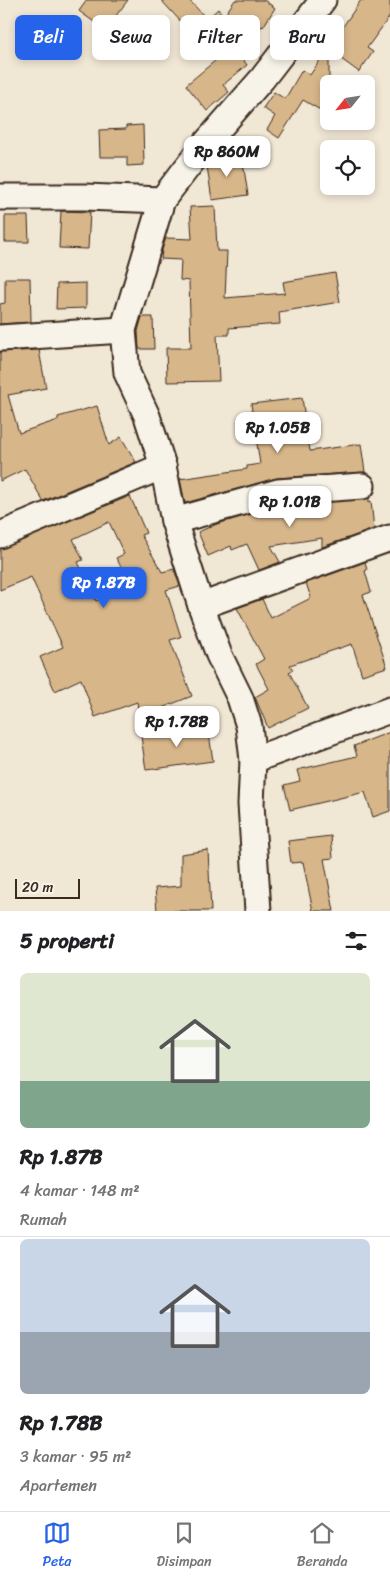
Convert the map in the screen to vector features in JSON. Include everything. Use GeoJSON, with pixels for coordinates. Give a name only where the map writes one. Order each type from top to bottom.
{"type":"FeatureCollection","features":[{"type":"Feature","properties":{"kind":"street"},"geometry":{"type":"LineString","coordinates":[[258,911],[251,804],[253,760],[249,726],[240,698],[219,655],[201,606],[174,522],[163,466],[147,416],[126,373],[123,330],[162,200],[206,143],[262,79],[323,0]]}},
{"type":"Feature","properties":{"kind":"street"},"geometry":{"type":"LineString","coordinates":[[0,197],[85,197],[162,200]]}},
{"type":"Feature","properties":{"kind":"street"},"geometry":{"type":"LineString","coordinates":[[0,338],[123,330]]}},
{"type":"Feature","properties":{"kind":"street"},"geometry":{"type":"LineString","coordinates":[[0,535],[163,466]]}},
{"type":"Feature","properties":{"kind":"street"},"geometry":{"type":"LineString","coordinates":[[174,522],[278,492],[362,486]]}},
{"type":"Feature","properties":{"kind":"street"},"geometry":{"type":"LineString","coordinates":[[201,606],[390,538]]}},
{"type":"Feature","properties":{"kind":"street"},"geometry":{"type":"LineString","coordinates":[[253,760],[390,710]]}},
{"type":"Feature","properties":{"kind":"building"},"geometry":{"type":"Polygon","coordinates":[[[87,0],[128,0],[116,15],[92,15],[92,20],[79,11],[87,0]]]}},
{"type":"Feature","properties":{"kind":"building"},"geometry":{"type":"Polygon","coordinates":[[[161,0],[189,0],[203,15],[180,15],[180,21],[161,0]]]}},
{"type":"Feature","properties":{"kind":"building"},"geometry":{"type":"Polygon","coordinates":[[[235,0],[264,0],[275,8],[260,28],[260,15],[225,15],[235,0]]]}},
{"type":"Feature","properties":{"kind":"building"},"geometry":{"type":"Polygon","coordinates":[[[361,0],[390,0],[390,16],[367,48],[373,52],[359,72],[343,60],[344,25],[361,0]]]}},
{"type":"Feature","properties":{"kind":"building"},"geometry":{"type":"Polygon","coordinates":[[[218,9],[223,15],[211,15],[218,9]]]}},
{"type":"Feature","properties":{"kind":"building"},"geometry":{"type":"Polygon","coordinates":[[[216,60],[243,60],[247,65],[223,85],[229,92],[207,111],[186,85],[216,60]]]}},
{"type":"Feature","properties":{"kind":"building"},"geometry":{"type":"Polygon","coordinates":[[[320,60],[329,60],[329,75],[320,75],[320,110],[303,100],[279,138],[267,130],[275,116],[263,108],[274,92],[285,99],[302,70],[310,75],[320,60]]]}},
{"type":"Feature","properties":{"kind":"building"},"geometry":{"type":"Polygon","coordinates":[[[143,125],[144,165],[127,166],[127,157],[100,157],[99,130],[126,129],[126,126],[143,125]]]}},
{"type":"Feature","properties":{"kind":"building"},"geometry":{"type":"Polygon","coordinates":[[[242,156],[248,195],[212,200],[207,166],[210,161],[242,156]]]}},
{"type":"Feature","properties":{"kind":"building"},"geometry":{"type":"Polygon","coordinates":[[[215,206],[217,251],[227,251],[225,298],[285,293],[283,282],[335,273],[340,302],[279,312],[280,324],[229,328],[229,335],[217,335],[219,381],[167,382],[166,348],[191,348],[189,281],[180,280],[181,260],[161,259],[162,250],[166,238],[192,239],[190,207],[215,206]]]}},
{"type":"Feature","properties":{"kind":"building"},"geometry":{"type":"Polygon","coordinates":[[[61,211],[90,212],[88,249],[59,248],[61,211]]]}},
{"type":"Feature","properties":{"kind":"building"},"geometry":{"type":"Polygon","coordinates":[[[5,216],[28,216],[29,242],[5,242],[5,216]]]}},
{"type":"Feature","properties":{"kind":"building"},"geometry":{"type":"Polygon","coordinates":[[[5,278],[30,278],[31,322],[0,324],[0,304],[5,303],[5,278]]]}},
{"type":"Feature","properties":{"kind":"building"},"geometry":{"type":"Polygon","coordinates":[[[86,283],[86,308],[56,309],[57,284],[86,283]]]}},
{"type":"Feature","properties":{"kind":"building"},"geometry":{"type":"Polygon","coordinates":[[[142,317],[153,317],[154,349],[139,349],[138,331],[142,317]]]}},
{"type":"Feature","properties":{"kind":"building"},"geometry":{"type":"Polygon","coordinates":[[[39,350],[46,388],[8,395],[19,433],[58,420],[58,417],[97,406],[109,445],[121,437],[136,462],[43,501],[25,469],[0,481],[0,352],[39,350]]]}},
{"type":"Feature","properties":{"kind":"building"},"geometry":{"type":"Polygon","coordinates":[[[302,398],[310,451],[361,444],[365,472],[277,478],[185,503],[180,479],[247,469],[247,466],[260,464],[251,404],[302,398]]]}},
{"type":"Feature","properties":{"kind":"building"},"geometry":{"type":"Polygon","coordinates":[[[130,496],[146,533],[141,535],[162,572],[174,569],[180,586],[166,590],[181,637],[170,640],[192,696],[139,717],[137,702],[95,717],[81,679],[55,691],[40,657],[63,647],[31,577],[0,590],[0,549],[130,496]],[[109,522],[73,539],[83,560],[78,562],[96,601],[131,584],[116,558],[124,554],[109,522]]]}},
{"type":"Feature","properties":{"kind":"building"},"geometry":{"type":"Polygon","coordinates":[[[369,498],[374,529],[322,547],[322,538],[271,546],[280,562],[259,570],[247,544],[232,550],[231,546],[208,556],[198,532],[217,524],[280,506],[369,498]]]}},
{"type":"Feature","properties":{"kind":"building"},"geometry":{"type":"Polygon","coordinates":[[[365,562],[367,570],[365,571],[371,592],[363,595],[387,667],[362,675],[352,644],[290,665],[293,670],[289,672],[308,708],[268,728],[255,697],[269,689],[256,664],[264,659],[237,608],[262,599],[271,618],[311,598],[306,583],[365,562]]]}},
{"type":"Feature","properties":{"kind":"building"},"geometry":{"type":"Polygon","coordinates":[[[208,727],[213,761],[146,770],[141,736],[208,727]]]}},
{"type":"Feature","properties":{"kind":"building"},"geometry":{"type":"Polygon","coordinates":[[[390,732],[390,811],[373,817],[365,792],[290,810],[284,785],[300,781],[297,770],[357,756],[354,746],[390,732]]]}},
{"type":"Feature","properties":{"kind":"building"},"geometry":{"type":"Polygon","coordinates":[[[331,836],[333,858],[324,859],[334,911],[313,911],[303,862],[291,863],[288,841],[331,836]]]}},
{"type":"Feature","properties":{"kind":"building"},"geometry":{"type":"Polygon","coordinates":[[[208,850],[211,911],[157,911],[155,888],[181,886],[181,854],[208,850]]]}}]}
